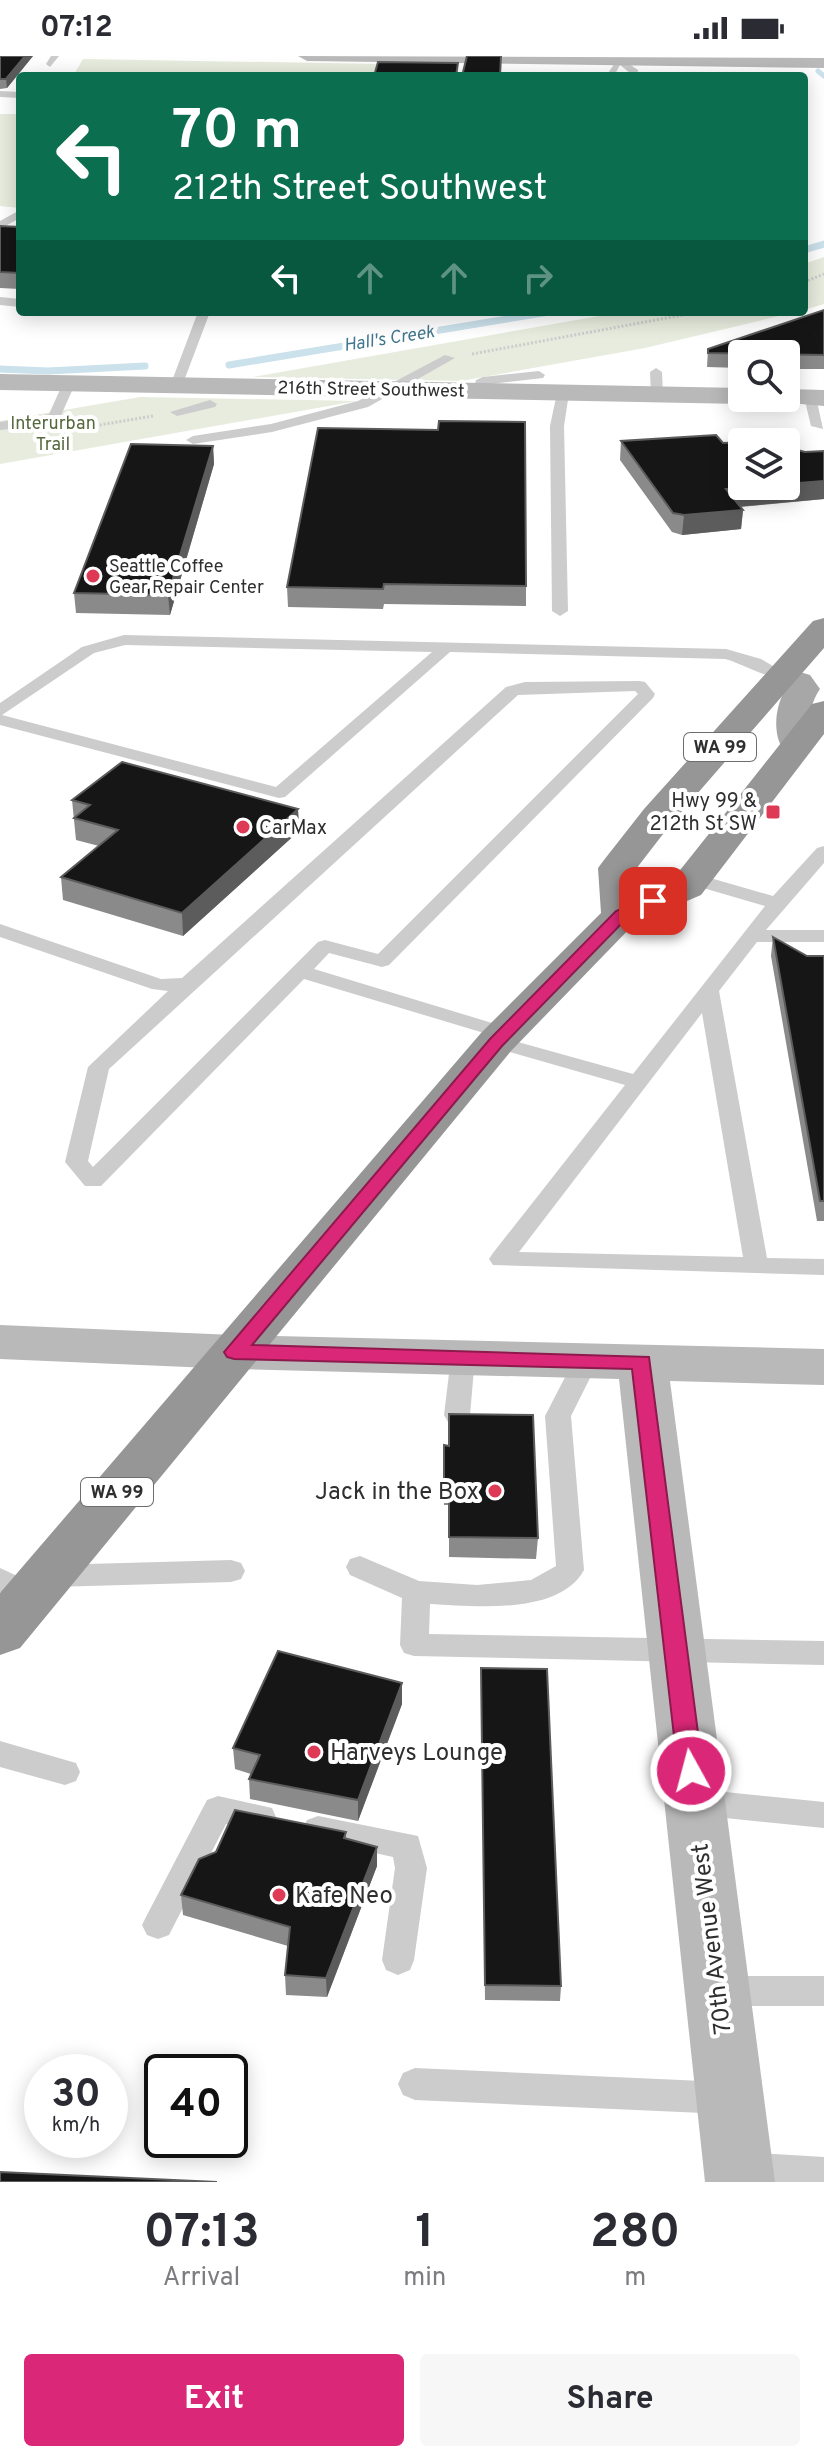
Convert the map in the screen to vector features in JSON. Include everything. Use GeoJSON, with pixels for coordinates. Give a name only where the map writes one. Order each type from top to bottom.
{"type":"FeatureCollection","features":[{"type":"Feature","properties":{"kind":"highway","name":"WA 99"},"geometry":{"type":"LineString","coordinates":[[621,915],[617,868],[657,817],[824,628]]}},
{"type":"Feature","properties":{"kind":"highway","name":"WA 99"},"geometry":{"type":"LineString","coordinates":[[20,1596],[234,1352],[500,1038],[621,915],[687,887],[823,713]]}},
{"type":"Feature","properties":{"kind":"main road"},"geometry":{"type":"LineString","coordinates":[[783,677],[798,682],[803,689],[793,703],[796,744]]}},
{"type":"Feature","properties":{"kind":"street"},"geometry":{"type":"LineString","coordinates":[[307,56],[614,68],[824,63]]}},
{"type":"Feature","properties":{"kind":"street","name":"216th Street Southwest"},"geometry":{"type":"LineString","coordinates":[[0,382],[563,393],[657,384],[728,394]]}},
{"type":"Feature","properties":{"kind":"street"},"geometry":{"type":"LineString","coordinates":[[0,1342],[234,1352],[824,1367]]}},
{"type":"Feature","properties":{"kind":"street","name":"70th Avenue West"},"geometry":{"type":"LineString","coordinates":[[614,1361],[676,1648],[739,2175]]}},
{"type":"Feature","properties":{"kind":"lane"},"geometry":{"type":"LineString","coordinates":[[614,68],[635,72]]}},
{"type":"Feature","properties":{"kind":"lane"},"geometry":{"type":"LineString","coordinates":[[176,386],[202,316]]}},
{"type":"Feature","properties":{"kind":"lane"},"geometry":{"type":"LineString","coordinates":[[193,440],[287,424],[363,404],[449,358]]}},
{"type":"Feature","properties":{"kind":"lane"},"geometry":{"type":"LineString","coordinates":[[479,392],[481,383],[488,380],[539,375]]}},
{"type":"Feature","properties":{"kind":"lane"},"geometry":{"type":"LineString","coordinates":[[0,426],[40,422],[54,417],[69,384]]}},
{"type":"Feature","properties":{"kind":"lane"},"geometry":{"type":"LineString","coordinates":[[560,611],[557,426],[563,393]]}},
{"type":"Feature","properties":{"kind":"lane"},"geometry":{"type":"LineString","coordinates":[[807,397],[818,426]]}},
{"type":"Feature","properties":{"kind":"lane"},"geometry":{"type":"LineString","coordinates":[[177,412],[210,404]]}},
{"type":"Feature","properties":{"kind":"lane"},"geometry":{"type":"LineString","coordinates":[[0,711],[88,650],[124,640],[726,654],[755,662],[783,677]]}},
{"type":"Feature","properties":{"kind":"lane"},"geometry":{"type":"LineString","coordinates":[[0,720],[279,793],[447,647]]}},
{"type":"Feature","properties":{"kind":"lane"},"geometry":{"type":"LineString","coordinates":[[639,686],[647,694],[382,961],[325,946],[93,1181],[76,1162],[99,1067],[187,984],[512,691],[525,687],[639,686]]}},
{"type":"Feature","properties":{"kind":"lane"},"geometry":{"type":"LineString","coordinates":[[824,852],[777,903],[501,1259],[824,1267]]}},
{"type":"Feature","properties":{"kind":"lane"},"geometry":{"type":"LineString","coordinates":[[693,879],[777,903]]}},
{"type":"Feature","properties":{"kind":"lane"},"geometry":{"type":"LineString","coordinates":[[0,930],[159,985],[187,984]]}},
{"type":"Feature","properties":{"kind":"lane"},"geometry":{"type":"LineString","coordinates":[[752,936],[824,936]]}},
{"type":"Feature","properties":{"kind":"lane"},"geometry":{"type":"LineString","coordinates":[[300,971],[638,1082]]}},
{"type":"Feature","properties":{"kind":"lane"},"geometry":{"type":"LineString","coordinates":[[709,991],[756,1265]]}},
{"type":"Feature","properties":{"kind":"lane"},"geometry":{"type":"LineString","coordinates":[[457,1415],[463,1357]]}},
{"type":"Feature","properties":{"kind":"lane"},"geometry":{"type":"LineString","coordinates":[[360,1567],[416,1592],[521,1596],[555,1584],[570,1570],[558,1416],[614,1361]]}},
{"type":"Feature","properties":{"kind":"lane"},"geometry":{"type":"LineString","coordinates":[[20,1596],[231,1571]]}},
{"type":"Feature","properties":{"kind":"lane"},"geometry":{"type":"LineString","coordinates":[[416,1592],[414,1645],[824,1653]]}},
{"type":"Feature","properties":{"kind":"lane"},"geometry":{"type":"LineString","coordinates":[[0,1754],[65,1772]]}},
{"type":"Feature","properties":{"kind":"lane"},"geometry":{"type":"LineString","coordinates":[[694,1802],[824,1815]]}},
{"type":"Feature","properties":{"kind":"lane"},"geometry":{"type":"LineString","coordinates":[[158,1925],[218,1809],[407,1846],[411,1868],[398,1960]]}},
{"type":"Feature","properties":{"kind":"lane"},"geometry":{"type":"LineString","coordinates":[[717,1991],[824,1991]]}},
{"type":"Feature","properties":{"kind":"lane"},"geometry":{"type":"LineString","coordinates":[[415,2084],[730,2099]]}},
{"type":"Feature","properties":{"kind":"lane"},"geometry":{"type":"LineString","coordinates":[[739,2175],[824,2174]]}},
{"type":"Feature","properties":{"kind":"path"},"geometry":{"type":"LineString","coordinates":[[449,358],[677,316]]}},
{"type":"Feature","properties":{"kind":"path"},"geometry":{"type":"LineString","coordinates":[[74,430],[177,412]]}},
{"type":"Feature","properties":{"kind":"green space"},"geometry":{"type":"Polygon","coordinates":[[[83,59],[381,64],[380,72],[75,72],[83,59]]]}},
{"type":"Feature","properties":{"kind":"green space"},"geometry":{"type":"Polygon","coordinates":[[[0,114],[16,114],[16,208],[0,206],[0,114]]]}},
{"type":"Feature","properties":{"kind":"green space"},"geometry":{"type":"Polygon","coordinates":[[[824,257],[824,304],[808,309],[808,263],[824,257]]]}},
{"type":"Feature","properties":{"kind":"green space"},"geometry":{"type":"Polygon","coordinates":[[[599,316],[779,316],[645,348],[461,381],[253,377],[599,316]]]}},
{"type":"Feature","properties":{"kind":"green space","name":"Interurban Trail"},"geometry":{"type":"Polygon","coordinates":[[[140,397],[357,401],[0,464],[0,421],[140,397]]]}},
{"type":"Feature","properties":{"kind":"building"},"geometry":{"type":"Polygon","coordinates":[[[0,56],[25,56],[6,79],[0,79],[0,56]]]}},
{"type":"Feature","properties":{"kind":"building"},"geometry":{"type":"Polygon","coordinates":[[[467,56],[501,56],[500,72],[463,72],[467,56]]]}},
{"type":"Feature","properties":{"kind":"building"},"geometry":{"type":"Polygon","coordinates":[[[378,62],[458,63],[457,72],[375,72],[378,62]]]}},
{"type":"Feature","properties":{"kind":"building"},"geometry":{"type":"Polygon","coordinates":[[[0,226],[16,227],[16,273],[0,272],[0,226]]]}},
{"type":"Feature","properties":{"kind":"building"},"geometry":{"type":"Polygon","coordinates":[[[824,310],[824,355],[800,355],[800,340],[735,340],[806,316],[824,310]]]}},
{"type":"Feature","properties":{"kind":"building"},"geometry":{"type":"Polygon","coordinates":[[[728,342],[728,353],[708,353],[708,349],[728,342]]]}},
{"type":"Feature","properties":{"kind":"building"},"geometry":{"type":"Polygon","coordinates":[[[439,421],[525,422],[526,586],[384,584],[383,589],[287,587],[318,428],[438,430],[439,421]]]}},
{"type":"Feature","properties":{"kind":"building"},"geometry":{"type":"Polygon","coordinates":[[[716,435],[723,443],[728,443],[728,500],[735,500],[743,510],[684,515],[673,513],[621,441],[716,435]]]}},
{"type":"Feature","properties":{"kind":"building"},"geometry":{"type":"Polygon","coordinates":[[[131,444],[213,446],[168,595],[74,593],[131,444]]]}},
{"type":"Feature","properties":{"kind":"building"},"geometry":{"type":"Polygon","coordinates":[[[800,451],[824,451],[824,481],[800,483],[800,451]]]}},
{"type":"Feature","properties":{"kind":"building"},"geometry":{"type":"Polygon","coordinates":[[[122,762],[298,809],[182,913],[61,877],[118,830],[74,818],[90,805],[72,800],[122,762]]]}},
{"type":"Feature","properties":{"kind":"building"},"geometry":{"type":"Polygon","coordinates":[[[773,937],[807,956],[824,956],[824,1201],[820,1201],[773,937]]]}},
{"type":"Feature","properties":{"kind":"building","name":"Jack in the Box"},"geometry":{"type":"Polygon","coordinates":[[[449,1414],[533,1415],[538,1538],[449,1537],[449,1484],[444,1484],[444,1445],[449,1446],[449,1414]]]}},
{"type":"Feature","properties":{"kind":"building","name":"Harveys Lounge"},"geometry":{"type":"Polygon","coordinates":[[[278,1651],[402,1683],[358,1800],[249,1779],[260,1755],[233,1748],[278,1651]]]}},
{"type":"Feature","properties":{"kind":"building"},"geometry":{"type":"Polygon","coordinates":[[[481,1668],[547,1669],[561,1986],[485,1985],[481,1668]]]}},
{"type":"Feature","properties":{"kind":"building","name":"Kafe Neo"},"geometry":{"type":"Polygon","coordinates":[[[235,1810],[346,1832],[344,1838],[377,1847],[326,1978],[285,1975],[290,1927],[181,1895],[199,1859],[216,1852],[235,1810]]]}},
{"type":"Feature","properties":{"kind":"building"},"geometry":{"type":"Polygon","coordinates":[[[0,2172],[217,2182],[0,2182],[0,2172]]]}},
{"type":"Feature","properties":{"kind":"waterway","name":"Hall's Creek"},"geometry":{"type":"LineString","coordinates":[[818,71],[824,76]]}},
{"type":"Feature","properties":{"kind":"waterway","name":"Hall's Creek"},"geometry":{"type":"LineString","coordinates":[[808,249],[824,244]]}},
{"type":"Feature","properties":{"kind":"waterway","name":"Hall's Creek"},"geometry":{"type":"LineString","coordinates":[[229,365],[525,316]]}},
{"type":"Feature","properties":{"kind":"waterway","name":"Hall's Creek"},"geometry":{"type":"LineString","coordinates":[[0,369],[48,371],[145,366]]}},
{"type":"Feature","properties":{"kind":"place","name":"Seattle Coffee Gear Repair Center"},"geometry":{"type":"Point","coordinates":[93,576]}},
{"type":"Feature","properties":{"kind":"place","name":"Hwy 99 & 212th St SW"},"geometry":{"type":"Point","coordinates":[773,812]}},
{"type":"Feature","properties":{"kind":"place","name":"CarMax"},"geometry":{"type":"Point","coordinates":[243,827]}},
{"type":"Feature","properties":{"kind":"place","name":"Jack in the Box"},"geometry":{"type":"Point","coordinates":[495,1491]}},
{"type":"Feature","properties":{"kind":"place","name":"Harveys Lounge"},"geometry":{"type":"Point","coordinates":[314,1752]}},
{"type":"Feature","properties":{"kind":"place","name":"Kafe Neo"},"geometry":{"type":"Point","coordinates":[279,1895]}},
{"type":"Feature","properties":{"kind":"route"},"geometry":{"type":"LineString","coordinates":[[653,901],[621,915],[496,1042],[234,1352],[642,1362],[691,1771]]}}]}
